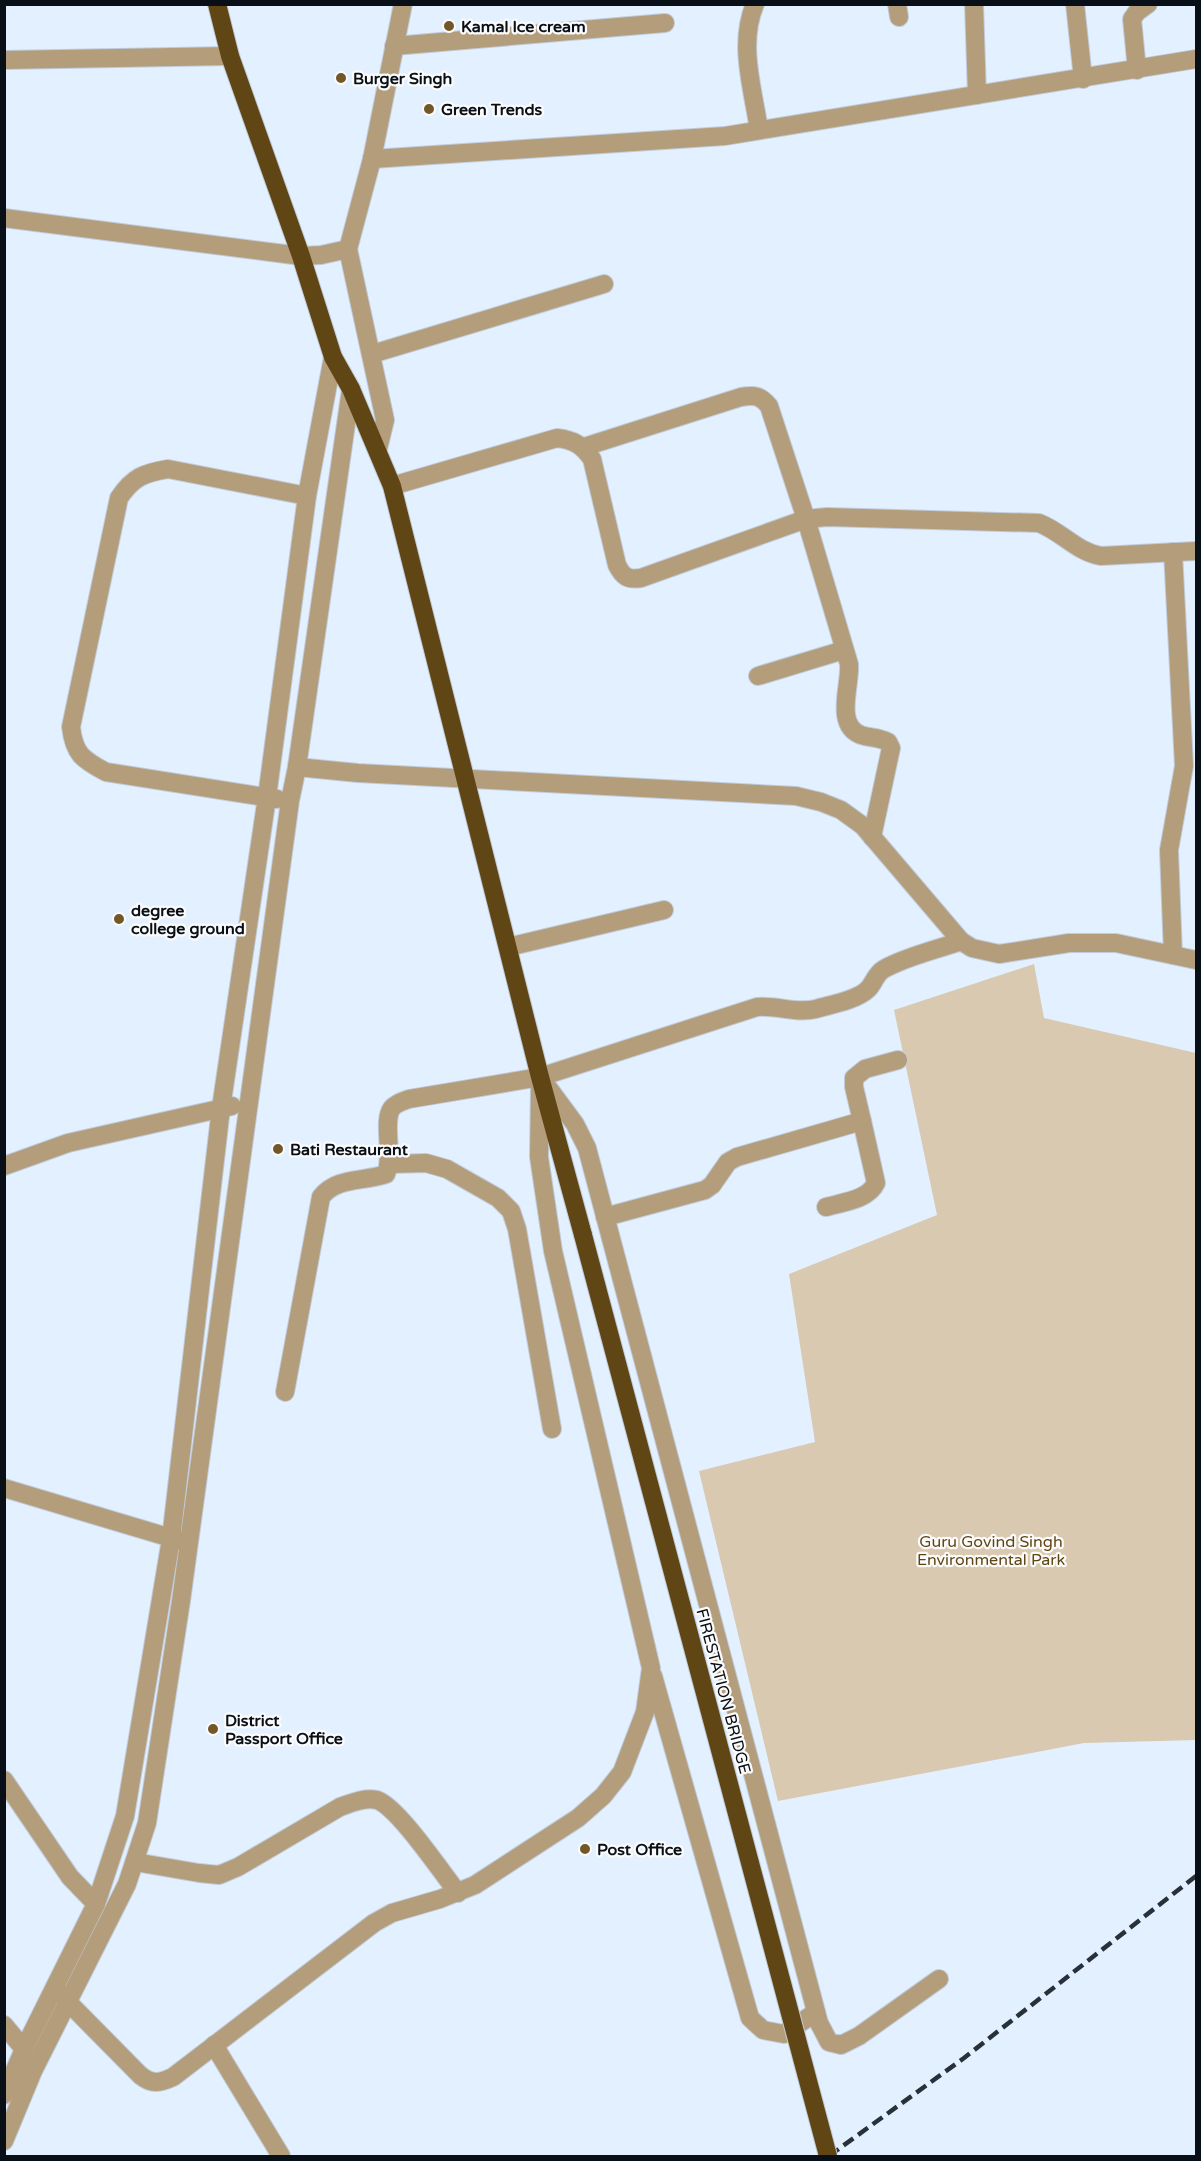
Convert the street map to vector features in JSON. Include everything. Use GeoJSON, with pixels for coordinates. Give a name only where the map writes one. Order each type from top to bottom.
{"type":"FeatureCollection","features":[{"type":"Feature","properties":{"kind":"highway","name":"FIRESTATION BRIDGE"},"geometry":{"type":"LineString","coordinates":[[217,4],[230,56],[301,256],[333,357],[351,389],[392,486],[540,1077],[828,2157]]}},
{"type":"Feature","properties":{"kind":"street"},"geometry":{"type":"LineString","coordinates":[[378,449],[385,420],[348,249],[372,159],[403,4]]}},
{"type":"Feature","properties":{"kind":"street"},"geometry":{"type":"LineString","coordinates":[[755,4],[747,28],[746,45],[759,130]]}},
{"type":"Feature","properties":{"kind":"street"},"geometry":{"type":"LineString","coordinates":[[974,4],[977,95]]}},
{"type":"Feature","properties":{"kind":"street"},"geometry":{"type":"LineString","coordinates":[[1075,4],[1083,79]]}},
{"type":"Feature","properties":{"kind":"street"},"geometry":{"type":"LineString","coordinates":[[1137,70],[1132,19],[1148,4]]}},
{"type":"Feature","properties":{"kind":"street"},"geometry":{"type":"LineString","coordinates":[[394,46],[665,23]]}},
{"type":"Feature","properties":{"kind":"street"},"geometry":{"type":"LineString","coordinates":[[4,60],[230,56]]}},
{"type":"Feature","properties":{"kind":"street"},"geometry":{"type":"LineString","coordinates":[[372,159],[725,136],[1197,59]]}},
{"type":"Feature","properties":{"kind":"street"},"geometry":{"type":"LineString","coordinates":[[4,218],[301,256],[321,255],[348,249]]}},
{"type":"Feature","properties":{"kind":"street"},"geometry":{"type":"LineString","coordinates":[[372,354],[604,284]]}},
{"type":"Feature","properties":{"kind":"street"},"geometry":{"type":"LineString","coordinates":[[4,2141],[33,2072],[127,1884],[147,1823],[180,1541],[221,1108],[267,797],[307,496],[333,357]]}},
{"type":"Feature","properties":{"kind":"street"},"geometry":{"type":"LineString","coordinates":[[4,2095],[24,2049],[96,1904],[125,1816],[180,1541],[249,1102],[290,801],[297,767],[351,389]]}},
{"type":"Feature","properties":{"kind":"street"},"geometry":{"type":"LineString","coordinates":[[584,447],[754,395],[762,398],[769,406],[806,519],[850,674],[845,713],[848,723],[860,735],[880,738],[888,742],[891,748],[872,837]]}},
{"type":"Feature","properties":{"kind":"street"},"geometry":{"type":"LineString","coordinates":[[392,486],[557,438],[573,440],[584,447],[592,459],[617,566],[622,575],[631,579],[641,578],[806,519],[827,517],[1039,523],[1053,529],[1089,554],[1101,556],[1197,551]]}},
{"type":"Feature","properties":{"kind":"street"},"geometry":{"type":"LineString","coordinates":[[290,801],[106,772],[84,761],[73,744],[71,728],[119,498],[129,484],[147,473],[168,469],[307,496]]}},
{"type":"Feature","properties":{"kind":"street"},"geometry":{"type":"LineString","coordinates":[[1173,552],[1184,766],[1169,850],[1173,955]]}},
{"type":"Feature","properties":{"kind":"street"},"geometry":{"type":"LineString","coordinates":[[758,676],[844,650]]}},
{"type":"Feature","properties":{"kind":"street"},"geometry":{"type":"LineString","coordinates":[[297,767],[358,773],[796,796],[841,810],[863,826],[961,941],[972,948],[999,954],[1069,943],[1116,943],[1197,960]]}},
{"type":"Feature","properties":{"kind":"street"},"geometry":{"type":"LineString","coordinates":[[508,946],[664,910]]}},
{"type":"Feature","properties":{"kind":"street"},"geometry":{"type":"LineString","coordinates":[[285,1392],[321,1197],[327,1189],[337,1183],[386,1174],[390,1164],[388,1121],[391,1109],[398,1103],[409,1099],[540,1077],[757,1007],[779,1007],[796,1011],[813,1010],[860,995],[868,989],[877,973],[882,970],[961,941]]}},
{"type":"Feature","properties":{"kind":"street"},"geometry":{"type":"LineString","coordinates":[[826,1207],[865,1196],[873,1190],[876,1183],[854,1078],[865,1069],[898,1060]]}},
{"type":"Feature","properties":{"kind":"street"},"geometry":{"type":"LineString","coordinates":[[540,1077],[575,1124],[586,1148],[819,2023],[829,2042],[841,2045],[859,2036],[939,1979]]}},
{"type":"Feature","properties":{"kind":"street"},"geometry":{"type":"LineString","coordinates":[[540,1077],[539,1157],[553,1251],[651,1668],[750,2018],[763,2030],[784,2034],[816,2012]]}},
{"type":"Feature","properties":{"kind":"street"},"geometry":{"type":"LineString","coordinates":[[4,1166],[68,1143],[249,1102]]}},
{"type":"Feature","properties":{"kind":"street"},"geometry":{"type":"LineString","coordinates":[[605,1217],[698,1193],[712,1185],[723,1168],[737,1157],[862,1120]]}},
{"type":"Feature","properties":{"kind":"street"},"geometry":{"type":"LineString","coordinates":[[390,1164],[426,1163],[447,1169],[498,1198],[511,1211],[517,1229],[552,1429]]}},
{"type":"Feature","properties":{"kind":"street"},"geometry":{"type":"LineString","coordinates":[[4,1488],[180,1541]]}},
{"type":"Feature","properties":{"kind":"street"},"geometry":{"type":"LineString","coordinates":[[55,1988],[148,2081],[159,2083],[173,2077],[374,1923],[392,1913],[458,1893],[475,1885],[578,1818],[603,1796],[622,1772],[645,1712],[651,1668]]}},
{"type":"Feature","properties":{"kind":"street"},"geometry":{"type":"LineString","coordinates":[[4,1780],[70,1877],[96,1904]]}},
{"type":"Feature","properties":{"kind":"street"},"geometry":{"type":"LineString","coordinates":[[135,1862],[199,1874],[219,1875],[238,1867],[340,1807],[357,1800],[377,1800],[397,1814],[458,1893]]}},
{"type":"Feature","properties":{"kind":"street"},"geometry":{"type":"LineString","coordinates":[[4,2025],[24,2049]]}},
{"type":"Feature","properties":{"kind":"street"},"geometry":{"type":"LineString","coordinates":[[214,2045],[282,2157]]}},
{"type":"Feature","properties":{"kind":"green space","name":"Guru Govind Singh Environmental Park"},"geometry":{"type":"Polygon","coordinates":[[[1034,964],[1044,1018],[1196,1053],[1196,1740],[1084,1743],[778,1801],[699,1471],[815,1442],[789,1274],[937,1215],[894,1010],[1034,964]]]}},
{"type":"Feature","properties":{"kind":"railway"},"geometry":{"type":"LineString","coordinates":[[829,2156],[964,2058],[1196,1876]]}},
{"type":"Feature","properties":{"kind":"place","name":"Kamal Ice cream"},"geometry":{"type":"Point","coordinates":[449,26]}},
{"type":"Feature","properties":{"kind":"place","name":"Burger Singh"},"geometry":{"type":"Point","coordinates":[341,78]}},
{"type":"Feature","properties":{"kind":"place","name":"Green Trends"},"geometry":{"type":"Point","coordinates":[429,109]}},
{"type":"Feature","properties":{"kind":"place","name":"degree college ground"},"geometry":{"type":"Point","coordinates":[119,919]}},
{"type":"Feature","properties":{"kind":"place","name":"Bati Restaurant"},"geometry":{"type":"Point","coordinates":[278,1149]}},
{"type":"Feature","properties":{"kind":"place","name":"District Passport Office"},"geometry":{"type":"Point","coordinates":[213,1729]}},
{"type":"Feature","properties":{"kind":"place","name":"Post Office"},"geometry":{"type":"Point","coordinates":[585,1849]}}]}
